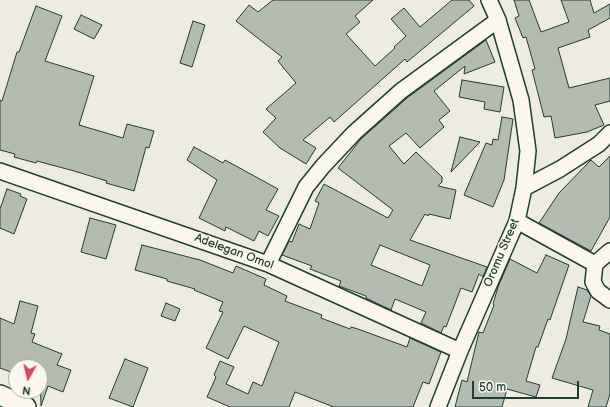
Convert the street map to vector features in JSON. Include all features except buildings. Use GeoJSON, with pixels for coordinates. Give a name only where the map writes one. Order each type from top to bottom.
{"type":"FeatureCollection","features":[{"type":"Feature","properties":{"kind":"street","name":"Oromu Street"},"geometry":{"type":"LineString","coordinates":[[438,407],[460,351],[517,221],[524,188],[528,151],[521,100],[498,20],[489,0]]}},
{"type":"Feature","properties":{"kind":"street"},"geometry":{"type":"LineString","coordinates":[[268,264],[306,187],[323,166],[354,133],[401,91],[498,20]]}},
{"type":"Feature","properties":{"kind":"street"},"geometry":{"type":"LineString","coordinates":[[524,188],[560,170],[599,144],[610,132]]}},
{"type":"Feature","properties":{"kind":"street","name":"Adelegan Omol"},"geometry":{"type":"LineString","coordinates":[[0,171],[268,264],[460,351]]}},
{"type":"Feature","properties":{"kind":"street"},"geometry":{"type":"LineString","coordinates":[[517,221],[596,264]]}},
{"type":"Feature","properties":{"kind":"street"},"geometry":{"type":"LineString","coordinates":[[610,251],[596,264],[593,282],[598,291],[610,300]]}},
{"type":"Feature","properties":{"kind":"street"},"geometry":{"type":"LineString","coordinates":[[0,395],[26,407]]}}]}
